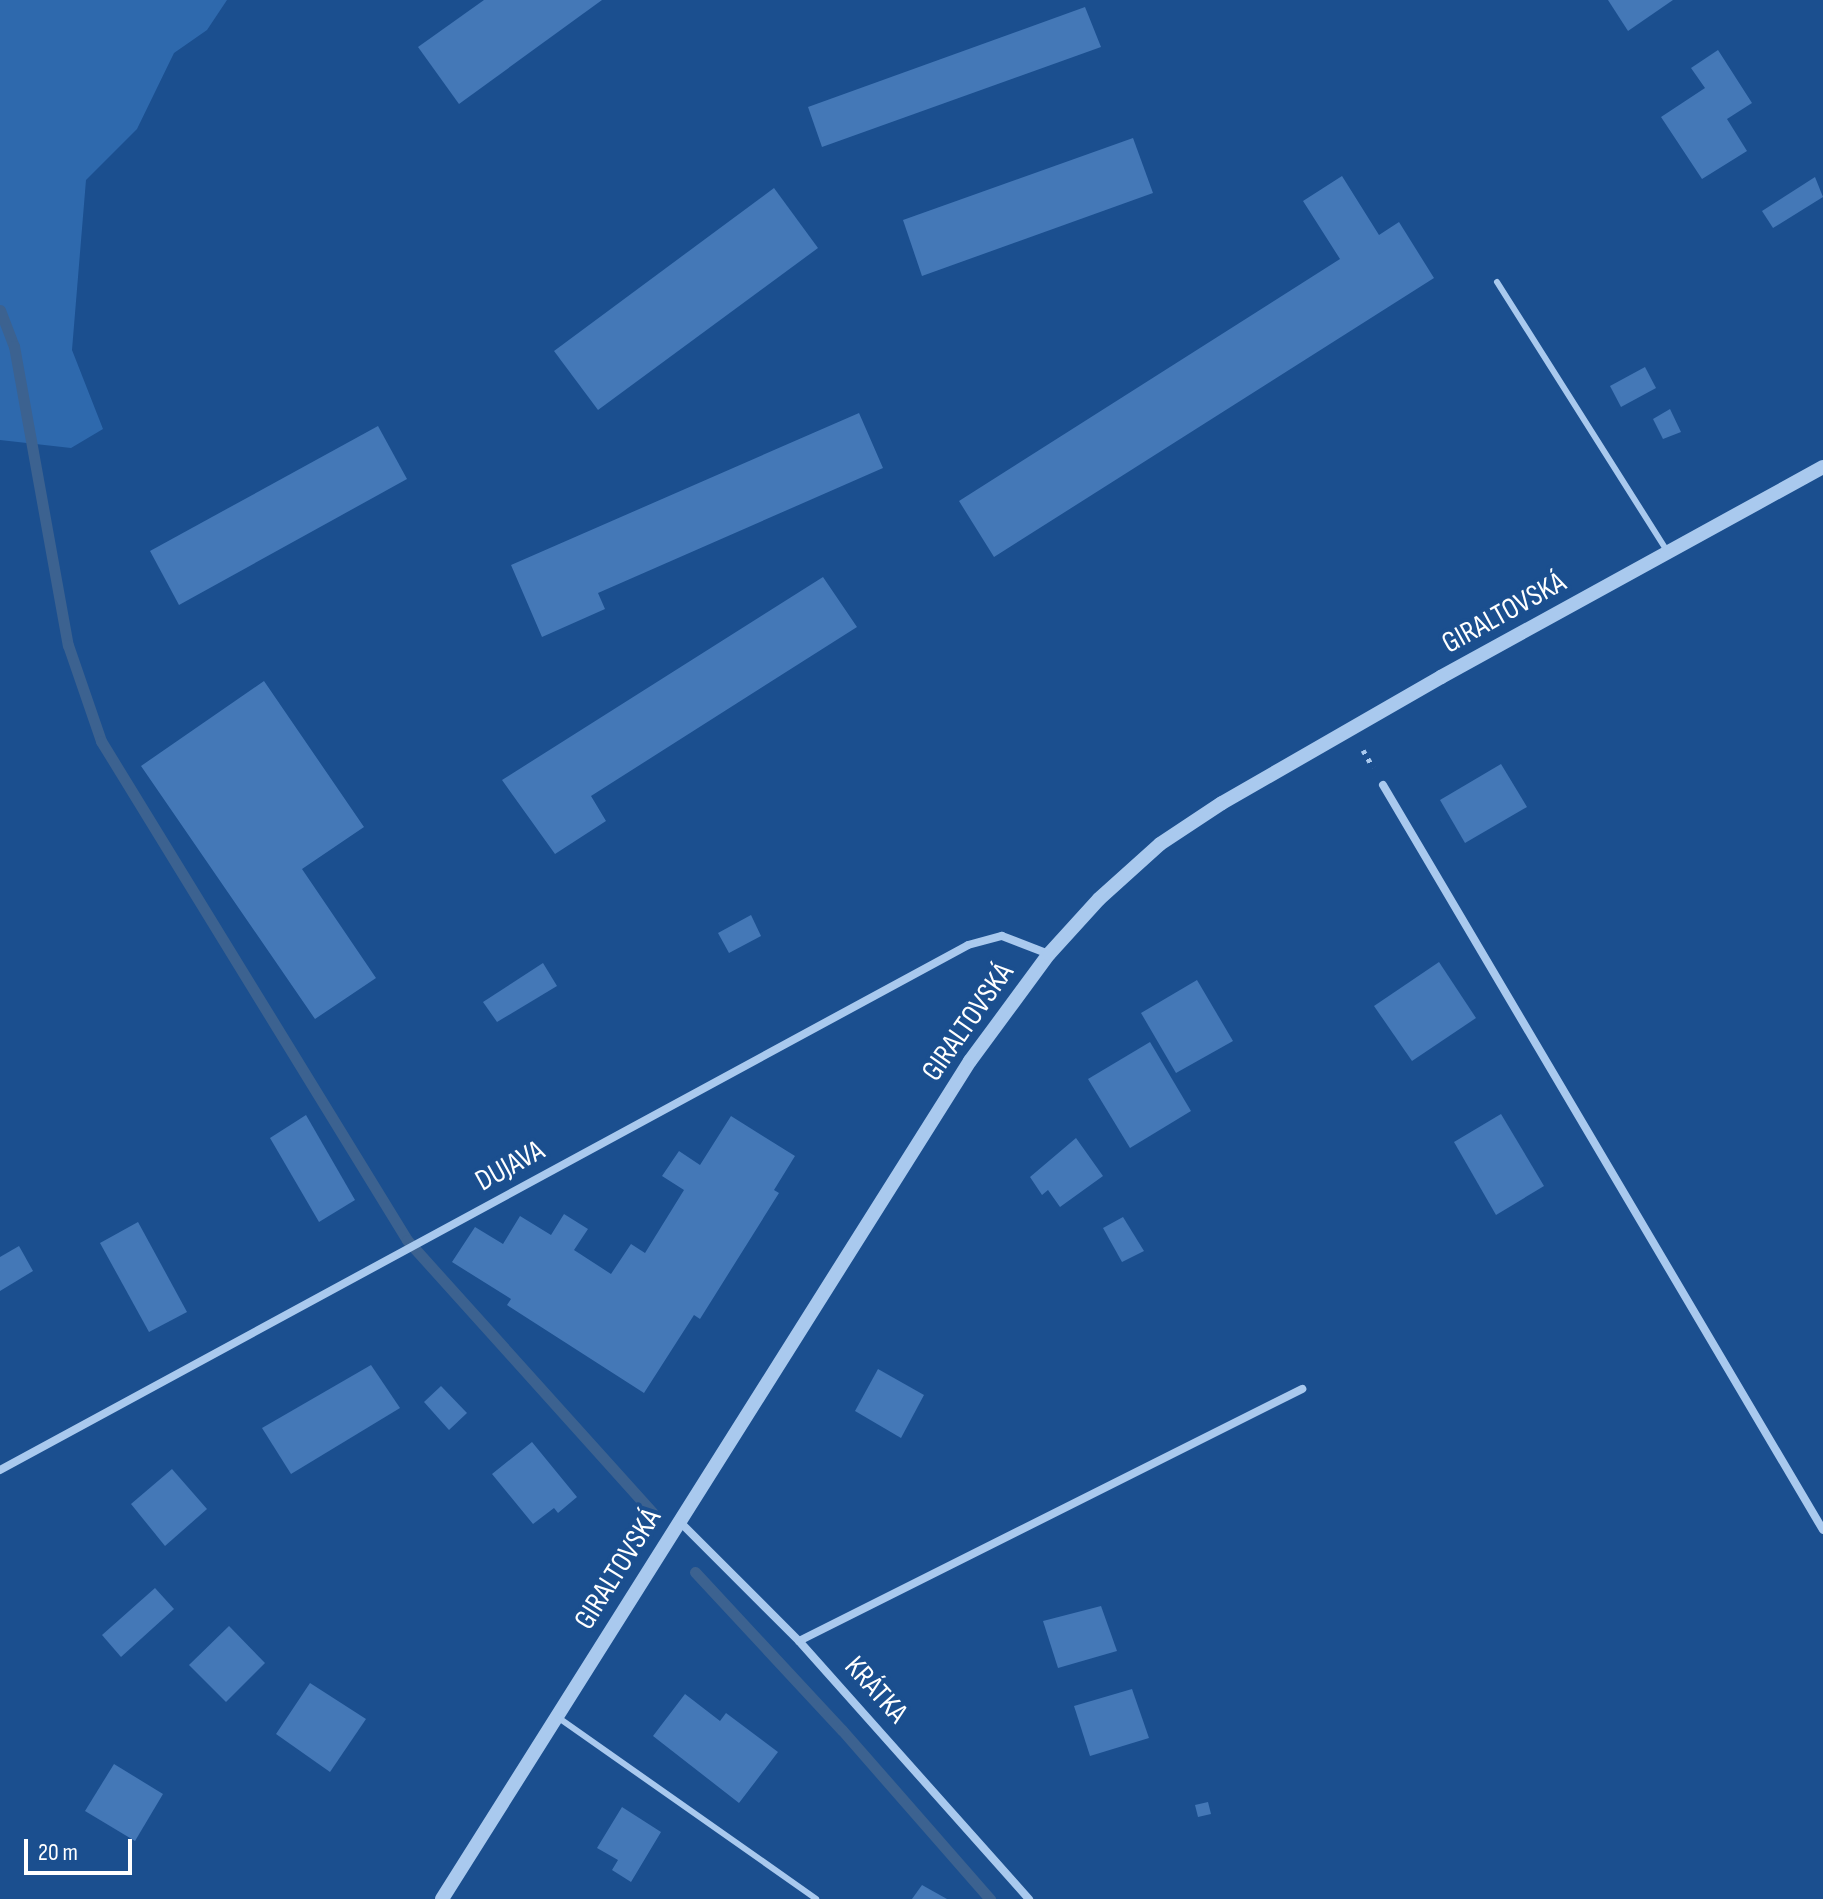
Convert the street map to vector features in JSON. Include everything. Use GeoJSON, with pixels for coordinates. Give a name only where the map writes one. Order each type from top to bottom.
{"type":"FeatureCollection","features":[{"type":"Feature","properties":{"kind":"street","name":"GIRALTOVSKÁ"},"geometry":{"type":"LineString","coordinates":[[442,1899],[970,1061],[1049,954],[1129,870],[1193,821],[1441,677],[1823,467]]}},
{"type":"Feature","properties":{"kind":"street"},"geometry":{"type":"LineString","coordinates":[[1383,785],[1823,1530]]}},
{"type":"Feature","properties":{"kind":"street","name":"DUJAVA"},"geometry":{"type":"LineString","coordinates":[[0,1470],[968,945],[1002,936],[1049,954]]}},
{"type":"Feature","properties":{"kind":"street"},"geometry":{"type":"LineString","coordinates":[[799,1641],[1302,1389]]}},
{"type":"Feature","properties":{"kind":"street","name":"KRÁTKA"},"geometry":{"type":"LineString","coordinates":[[679,1521],[799,1641],[1029,1899]]}},
{"type":"Feature","properties":{"kind":"lane"},"geometry":{"type":"LineString","coordinates":[[1497,282],[1669,553]]}},
{"type":"Feature","properties":{"kind":"lane"},"geometry":{"type":"LineString","coordinates":[[556,1716],[816,1899]]}},
{"type":"Feature","properties":{"kind":"shaded area"},"geometry":{"type":"Polygon","coordinates":[[[0,0],[227,0],[207,30],[174,53],[137,129],[86,180],[72,350],[103,429],[71,448],[0,440],[0,0]]]}},
{"type":"Feature","properties":{"kind":"building"},"geometry":{"type":"Polygon","coordinates":[[[484,0],[602,0],[459,104],[418,47],[484,0]]]}},
{"type":"Feature","properties":{"kind":"building"},"geometry":{"type":"Polygon","coordinates":[[[1608,0],[1673,0],[1628,31],[1608,0]]]}},
{"type":"Feature","properties":{"kind":"building"},"geometry":{"type":"Polygon","coordinates":[[[1085,7],[1101,47],[822,147],[808,107],[1085,7]]]}},
{"type":"Feature","properties":{"kind":"building"},"geometry":{"type":"Polygon","coordinates":[[[1718,50],[1752,103],[1727,119],[1747,151],[1702,179],[1661,117],[1705,88],[1691,68],[1718,50]]]}},
{"type":"Feature","properties":{"kind":"building"},"geometry":{"type":"Polygon","coordinates":[[[1133,138],[1153,193],[922,276],[903,220],[1133,138]]]}},
{"type":"Feature","properties":{"kind":"building"},"geometry":{"type":"Polygon","coordinates":[[[1342,176],[1379,235],[1399,222],[1434,278],[994,557],[959,501],[1340,259],[1303,201],[1342,176]]]}},
{"type":"Feature","properties":{"kind":"building"},"geometry":{"type":"Polygon","coordinates":[[[1815,177],[1823,197],[1773,228],[1762,211],[1815,177]]]}},
{"type":"Feature","properties":{"kind":"building"},"geometry":{"type":"Polygon","coordinates":[[[774,188],[818,248],[598,410],[554,351],[774,188]]]}},
{"type":"Feature","properties":{"kind":"building"},"geometry":{"type":"Polygon","coordinates":[[[1645,367],[1656,388],[1621,407],[1610,386],[1645,367]]]}},
{"type":"Feature","properties":{"kind":"building"},"geometry":{"type":"Polygon","coordinates":[[[1670,409],[1681,432],[1663,439],[1653,419],[1670,409]]]}},
{"type":"Feature","properties":{"kind":"building"},"geometry":{"type":"Polygon","coordinates":[[[859,413],[883,468],[598,593],[605,609],[542,637],[511,565],[859,413]]]}},
{"type":"Feature","properties":{"kind":"building"},"geometry":{"type":"Polygon","coordinates":[[[378,426],[407,479],[179,605],[150,551],[378,426]]]}},
{"type":"Feature","properties":{"kind":"building"},"geometry":{"type":"Polygon","coordinates":[[[823,577],[857,627],[591,796],[606,821],[555,854],[502,780],[823,577]]]}},
{"type":"Feature","properties":{"kind":"building"},"geometry":{"type":"Polygon","coordinates":[[[264,681],[364,827],[302,869],[376,978],[315,1019],[141,766],[264,681]]]}},
{"type":"Feature","properties":{"kind":"building"},"geometry":{"type":"Polygon","coordinates":[[[1501,764],[1527,807],[1465,843],[1440,800],[1501,764]]]}},
{"type":"Feature","properties":{"kind":"building"},"geometry":{"type":"Polygon","coordinates":[[[751,915],[761,936],[729,953],[718,933],[751,915]]]}},
{"type":"Feature","properties":{"kind":"building"},"geometry":{"type":"Polygon","coordinates":[[[1439,962],[1476,1018],[1412,1061],[1374,1006],[1439,962]]]}},
{"type":"Feature","properties":{"kind":"building"},"geometry":{"type":"Polygon","coordinates":[[[543,963],[557,986],[497,1022],[483,1002],[543,963]]]}},
{"type":"Feature","properties":{"kind":"building"},"geometry":{"type":"Polygon","coordinates":[[[1197,980],[1233,1041],[1176,1073],[1141,1013],[1197,980]]]}},
{"type":"Feature","properties":{"kind":"building"},"geometry":{"type":"Polygon","coordinates":[[[1150,1042],[1191,1111],[1130,1148],[1088,1079],[1150,1042]]]}},
{"type":"Feature","properties":{"kind":"building"},"geometry":{"type":"Polygon","coordinates":[[[1501,1114],[1544,1186],[1496,1215],[1454,1142],[1501,1114]]]}},
{"type":"Feature","properties":{"kind":"building"},"geometry":{"type":"Polygon","coordinates":[[[306,1115],[355,1200],[319,1222],[270,1138],[306,1115]]]}},
{"type":"Feature","properties":{"kind":"building"},"geometry":{"type":"Polygon","coordinates":[[[731,1116],[795,1156],[774,1190],[779,1193],[700,1319],[694,1315],[644,1393],[507,1305],[511,1299],[452,1262],[475,1227],[503,1244],[520,1216],[551,1235],[564,1214],[588,1229],[574,1250],[611,1274],[631,1244],[645,1253],[684,1190],[662,1176],[679,1151],[700,1165],[731,1116]]]}},
{"type":"Feature","properties":{"kind":"building"},"geometry":{"type":"Polygon","coordinates":[[[1076,1138],[1103,1176],[1060,1207],[1048,1190],[1042,1195],[1030,1177],[1076,1138]]]}},
{"type":"Feature","properties":{"kind":"building"},"geometry":{"type":"Polygon","coordinates":[[[1123,1217],[1144,1251],[1122,1262],[1103,1228],[1123,1217]]]}},
{"type":"Feature","properties":{"kind":"building"},"geometry":{"type":"Polygon","coordinates":[[[138,1222],[187,1312],[149,1332],[100,1243],[138,1222]]]}},
{"type":"Feature","properties":{"kind":"building"},"geometry":{"type":"Polygon","coordinates":[[[19,1246],[33,1271],[0,1291],[0,1257],[19,1246]]]}},
{"type":"Feature","properties":{"kind":"building"},"geometry":{"type":"Polygon","coordinates":[[[371,1365],[400,1408],[291,1474],[262,1428],[371,1365]]]}},
{"type":"Feature","properties":{"kind":"building"},"geometry":{"type":"Polygon","coordinates":[[[878,1369],[924,1395],[901,1438],[855,1411],[878,1369]]]}},
{"type":"Feature","properties":{"kind":"building"},"geometry":{"type":"Polygon","coordinates":[[[441,1386],[467,1413],[449,1430],[424,1402],[441,1386]]]}},
{"type":"Feature","properties":{"kind":"building"},"geometry":{"type":"Polygon","coordinates":[[[532,1442],[577,1497],[558,1513],[554,1508],[533,1524],[492,1474],[532,1442]]]}},
{"type":"Feature","properties":{"kind":"building"},"geometry":{"type":"Polygon","coordinates":[[[172,1469],[207,1509],[165,1546],[131,1504],[172,1469]]]}},
{"type":"Feature","properties":{"kind":"building"},"geometry":{"type":"Polygon","coordinates":[[[155,1588],[174,1609],[121,1657],[102,1635],[155,1588]]]}},
{"type":"Feature","properties":{"kind":"building"},"geometry":{"type":"Polygon","coordinates":[[[1101,1606],[1117,1651],[1058,1668],[1043,1621],[1101,1606]]]}},
{"type":"Feature","properties":{"kind":"building"},"geometry":{"type":"Polygon","coordinates":[[[229,1626],[265,1663],[226,1702],[189,1665],[229,1626]]]}},
{"type":"Feature","properties":{"kind":"building"},"geometry":{"type":"Polygon","coordinates":[[[310,1683],[366,1719],[330,1772],[276,1734],[310,1683]]]}},
{"type":"Feature","properties":{"kind":"building"},"geometry":{"type":"Polygon","coordinates":[[[1132,1689],[1149,1738],[1090,1756],[1074,1706],[1132,1689]]]}},
{"type":"Feature","properties":{"kind":"building"},"geometry":{"type":"Polygon","coordinates":[[[685,1694],[720,1721],[726,1713],[778,1752],[739,1803],[653,1736],[685,1694]]]}},
{"type":"Feature","properties":{"kind":"building"},"geometry":{"type":"Polygon","coordinates":[[[114,1764],[163,1794],[135,1841],[85,1811],[114,1764]]]}},
{"type":"Feature","properties":{"kind":"building"},"geometry":{"type":"Polygon","coordinates":[[[1208,1802],[1211,1814],[1198,1817],[1195,1805],[1208,1802]]]}},
{"type":"Feature","properties":{"kind":"building"},"geometry":{"type":"Polygon","coordinates":[[[622,1807],[661,1832],[631,1882],[612,1870],[618,1860],[597,1848],[622,1807]]]}},
{"type":"Feature","properties":{"kind":"building"},"geometry":{"type":"Polygon","coordinates":[[[922,1885],[947,1899],[912,1899],[922,1885]]]}},
{"type":"Feature","properties":{"kind":"waterway"},"geometry":{"type":"LineString","coordinates":[[0,310],[14,346],[68,645],[101,741],[407,1240],[653,1513]]}},
{"type":"Feature","properties":{"kind":"waterway"},"geometry":{"type":"LineString","coordinates":[[695,1572],[842,1730],[990,1899]]}}]}
